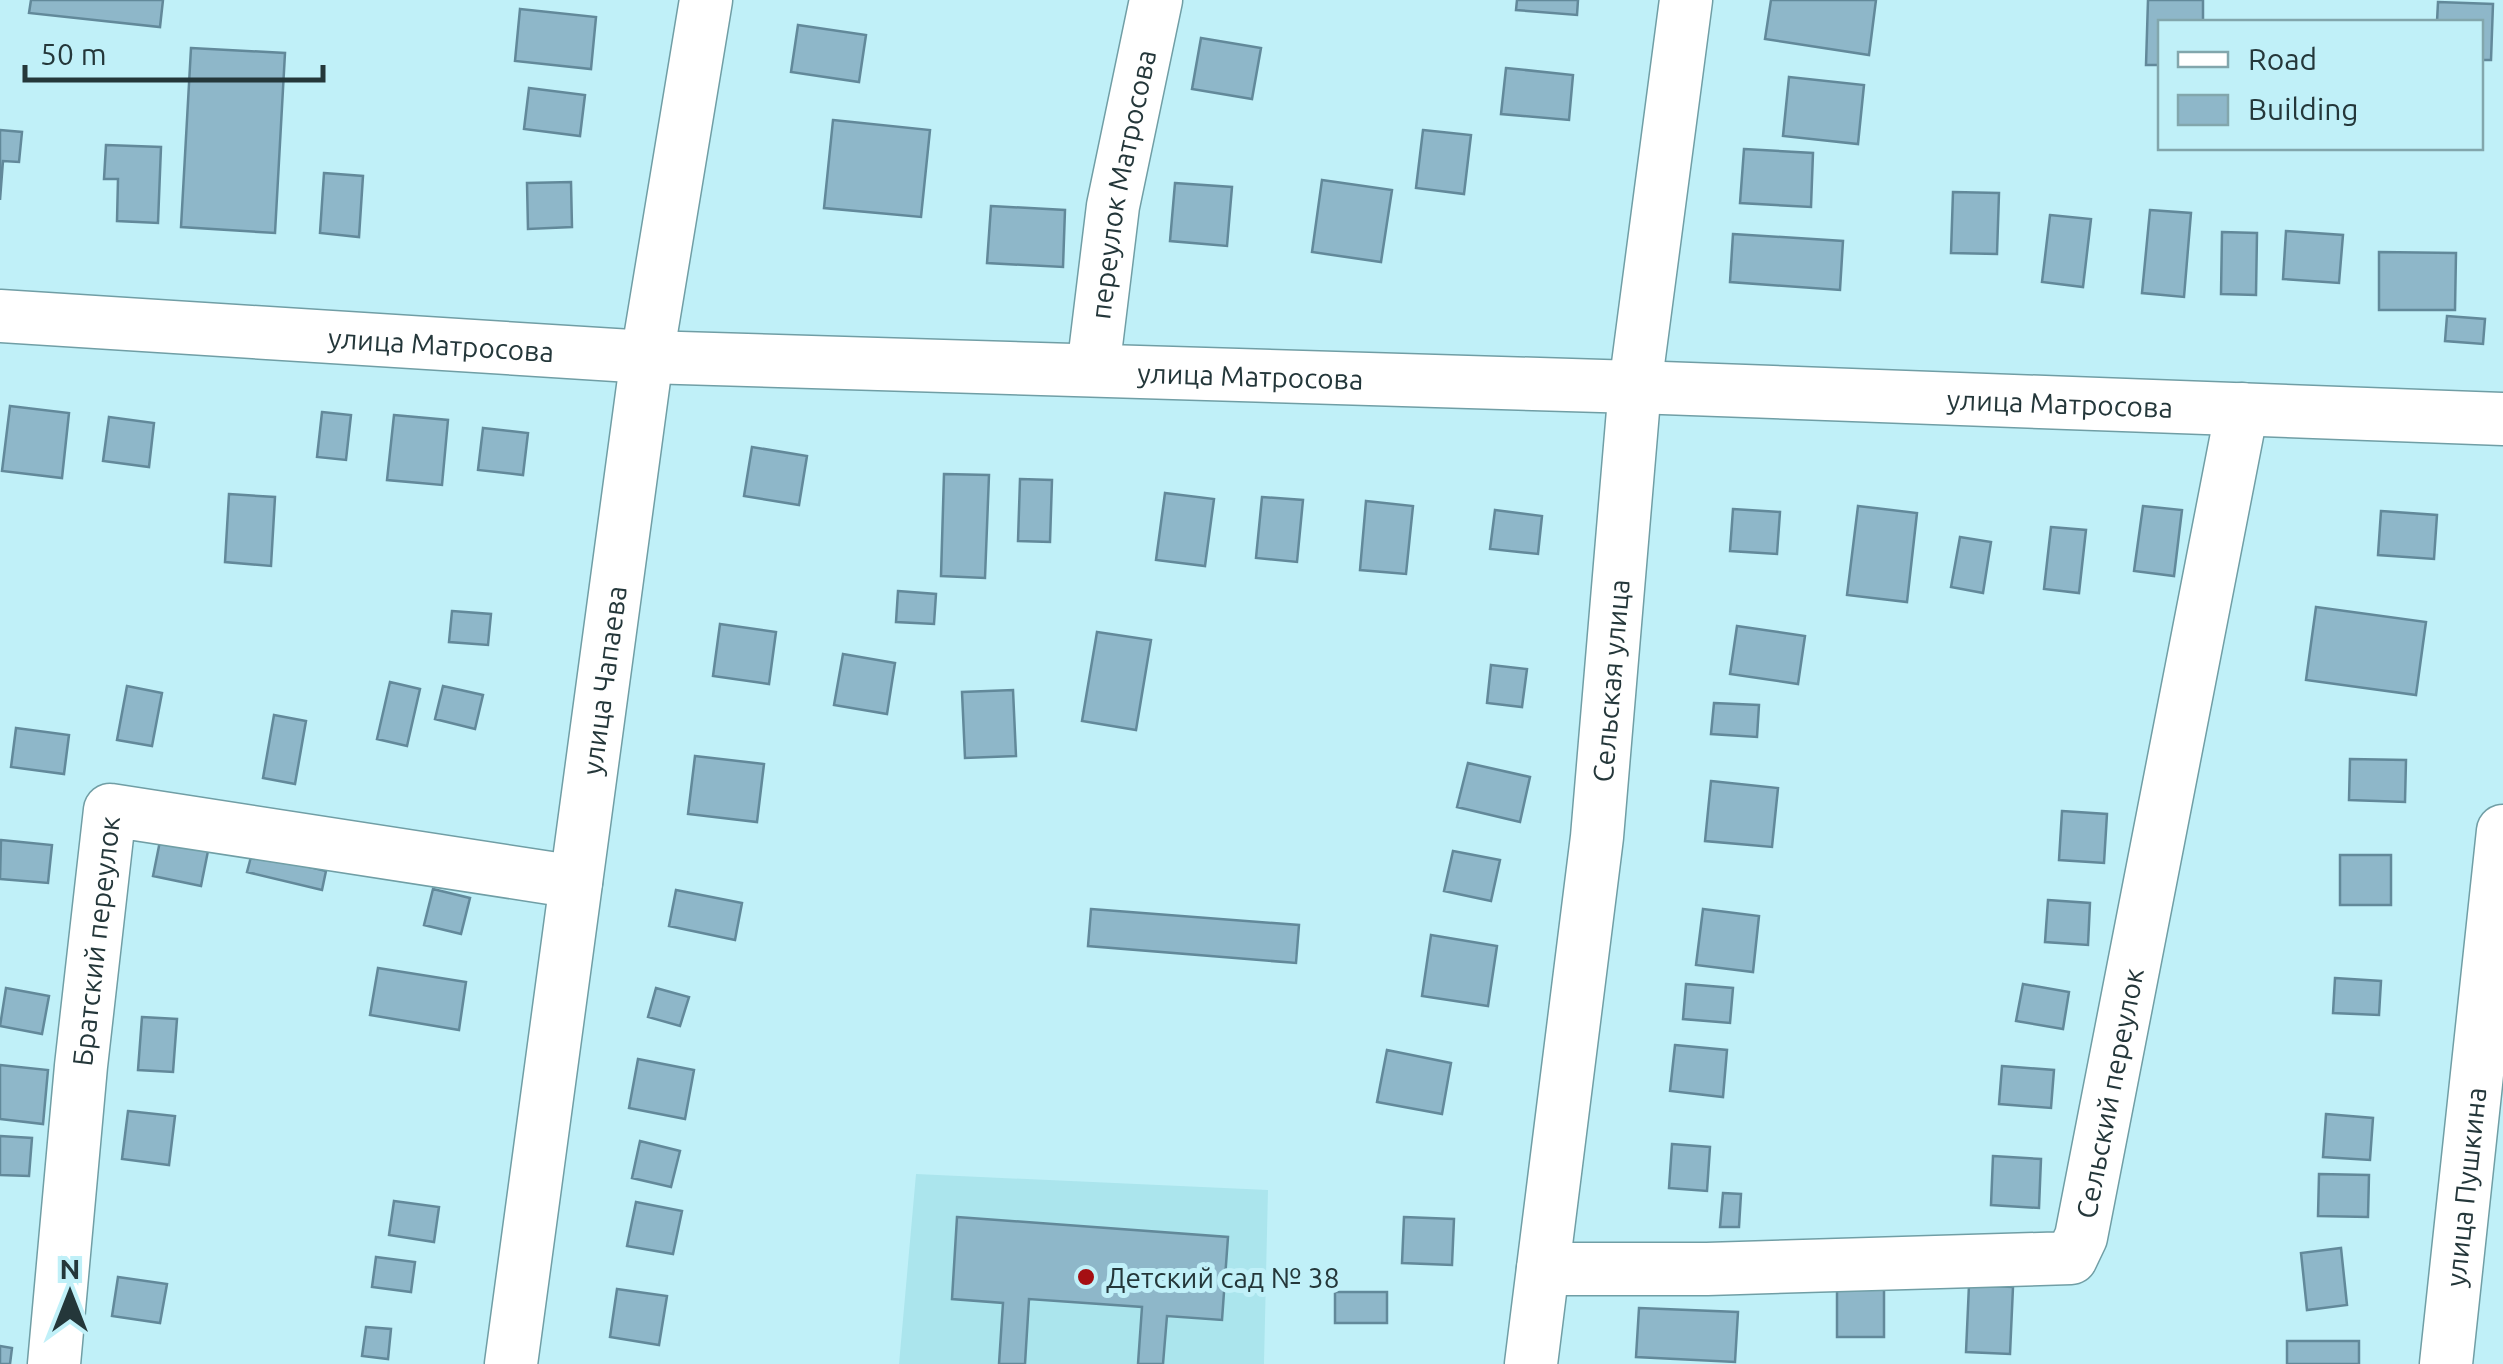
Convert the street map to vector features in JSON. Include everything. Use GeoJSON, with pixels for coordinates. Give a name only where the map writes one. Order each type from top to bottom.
{"type":"FeatureCollection","features":[{"type":"Feature","properties":{"kind":"street","name":"улица Чапаева"},"geometry":{"type":"LineString","coordinates":[[511,1364],[647,357],[706,0]]}},
{"type":"Feature","properties":{"kind":"street","name":"переулок Матросова"},"geometry":{"type":"LineString","coordinates":[[1093,370],[1113,206],[1156,0]]}},
{"type":"Feature","properties":{"kind":"street","name":"Сельская улица"},"geometry":{"type":"LineString","coordinates":[[1531,1364],[1597,837],[1635,387],[1686,0]]}},
{"type":"Feature","properties":{"kind":"street","name":"улица Матросова"},"geometry":{"type":"LineString","coordinates":[[0,316],[647,357],[1635,387],[2503,419]]}},
{"type":"Feature","properties":{"kind":"street","name":"Сельский переулок"},"geometry":{"type":"LineString","coordinates":[[1543,1270],[1707,1270],[2071,1258],[2080,1237],[2242,409]]}},
{"type":"Feature","properties":{"kind":"street","name":"Братский переулок"},"geometry":{"type":"LineString","coordinates":[[54,1364],[81,1066],[110,810],[576,882]]}},
{"type":"Feature","properties":{"kind":"street","name":"улица Пушкина"},"geometry":{"type":"LineString","coordinates":[[2446,1364],[2503,832]]}},
{"type":"Feature","properties":{"kind":"shaded area","name":"Детский сад № 38"},"geometry":{"type":"Polygon","coordinates":[[[916,1174],[1268,1190],[1264,1364],[899,1364],[916,1174]]]}},
{"type":"Feature","properties":{"kind":"building"},"geometry":{"type":"Polygon","coordinates":[[[31,0],[163,0],[160,27],[29,13],[31,0]]]}},
{"type":"Feature","properties":{"kind":"building"},"geometry":{"type":"Polygon","coordinates":[[[1517,0],[1578,0],[1577,15],[1516,10],[1517,0]]]}},
{"type":"Feature","properties":{"kind":"building"},"geometry":{"type":"Polygon","coordinates":[[[1771,0],[1876,0],[1869,55],[1765,39],[1771,0]]]}},
{"type":"Feature","properties":{"kind":"building"},"geometry":{"type":"Polygon","coordinates":[[[2148,0],[2203,0],[2203,20],[2158,20],[2158,65],[2146,65],[2148,0]]]}},
{"type":"Feature","properties":{"kind":"building"},"geometry":{"type":"Polygon","coordinates":[[[2438,2],[2493,4],[2491,60],[2483,60],[2483,20],[2437,20],[2438,2]]]}},
{"type":"Feature","properties":{"kind":"building"},"geometry":{"type":"Polygon","coordinates":[[[520,9],[596,17],[591,69],[515,61],[520,9]]]}},
{"type":"Feature","properties":{"kind":"building"},"geometry":{"type":"Polygon","coordinates":[[[798,25],[866,35],[859,82],[791,72],[798,25]]]}},
{"type":"Feature","properties":{"kind":"building"},"geometry":{"type":"Polygon","coordinates":[[[1201,38],[1261,48],[1252,99],[1192,89],[1201,38]]]}},
{"type":"Feature","properties":{"kind":"building"},"geometry":{"type":"Polygon","coordinates":[[[191,48],[285,53],[275,233],[181,227],[191,48]]]}},
{"type":"Feature","properties":{"kind":"building"},"geometry":{"type":"Polygon","coordinates":[[[1506,68],[1573,75],[1569,120],[1501,114],[1506,68]]]}},
{"type":"Feature","properties":{"kind":"building"},"geometry":{"type":"Polygon","coordinates":[[[1789,77],[1864,85],[1858,144],[1783,136],[1789,77]]]}},
{"type":"Feature","properties":{"kind":"building"},"geometry":{"type":"Polygon","coordinates":[[[529,88],[585,95],[580,136],[524,129],[529,88]]]}},
{"type":"Feature","properties":{"kind":"building"},"geometry":{"type":"Polygon","coordinates":[[[833,120],[930,130],[921,217],[824,208],[833,120]]]}},
{"type":"Feature","properties":{"kind":"building"},"geometry":{"type":"Polygon","coordinates":[[[0,130],[22,132],[19,162],[3,161],[0,200],[0,130]]]}},
{"type":"Feature","properties":{"kind":"building"},"geometry":{"type":"Polygon","coordinates":[[[1423,130],[1471,135],[1464,194],[1416,188],[1423,130]]]}},
{"type":"Feature","properties":{"kind":"building"},"geometry":{"type":"Polygon","coordinates":[[[106,145],[161,147],[158,223],[117,221],[118,179],[104,179],[106,145]]]}},
{"type":"Feature","properties":{"kind":"building"},"geometry":{"type":"Polygon","coordinates":[[[1744,149],[1813,153],[1811,207],[1740,203],[1744,149]]]}},
{"type":"Feature","properties":{"kind":"building"},"geometry":{"type":"Polygon","coordinates":[[[324,173],[363,176],[359,237],[320,233],[324,173]]]}},
{"type":"Feature","properties":{"kind":"building"},"geometry":{"type":"Polygon","coordinates":[[[1322,180],[1392,190],[1381,262],[1312,252],[1322,180]]]}},
{"type":"Feature","properties":{"kind":"building"},"geometry":{"type":"Polygon","coordinates":[[[571,182],[572,227],[528,229],[527,183],[571,182]]]}},
{"type":"Feature","properties":{"kind":"building"},"geometry":{"type":"Polygon","coordinates":[[[1175,183],[1232,187],[1227,246],[1170,241],[1175,183]]]}},
{"type":"Feature","properties":{"kind":"building"},"geometry":{"type":"Polygon","coordinates":[[[1953,192],[1999,193],[1997,254],[1951,253],[1953,192]]]}},
{"type":"Feature","properties":{"kind":"building"},"geometry":{"type":"Polygon","coordinates":[[[991,206],[1065,210],[1063,267],[987,263],[991,206]]]}},
{"type":"Feature","properties":{"kind":"building"},"geometry":{"type":"Polygon","coordinates":[[[2150,210],[2191,213],[2184,297],[2142,293],[2150,210]]]}},
{"type":"Feature","properties":{"kind":"building"},"geometry":{"type":"Polygon","coordinates":[[[2050,215],[2091,219],[2083,287],[2042,282],[2050,215]]]}},
{"type":"Feature","properties":{"kind":"building"},"geometry":{"type":"Polygon","coordinates":[[[2286,231],[2343,235],[2339,283],[2283,279],[2286,231]]]}},
{"type":"Feature","properties":{"kind":"building"},"geometry":{"type":"Polygon","coordinates":[[[2222,232],[2257,233],[2256,295],[2221,294],[2222,232]]]}},
{"type":"Feature","properties":{"kind":"building"},"geometry":{"type":"Polygon","coordinates":[[[1733,234],[1843,241],[1840,290],[1730,282],[1733,234]]]}},
{"type":"Feature","properties":{"kind":"building"},"geometry":{"type":"Polygon","coordinates":[[[2379,252],[2456,253],[2455,310],[2379,310],[2379,252]]]}},
{"type":"Feature","properties":{"kind":"building"},"geometry":{"type":"Polygon","coordinates":[[[2447,316],[2485,319],[2483,344],[2445,341],[2447,316]]]}},
{"type":"Feature","properties":{"kind":"building"},"geometry":{"type":"Polygon","coordinates":[[[10,406],[69,413],[62,478],[2,471],[10,406]]]}},
{"type":"Feature","properties":{"kind":"building"},"geometry":{"type":"Polygon","coordinates":[[[322,412],[351,415],[346,460],[317,457],[322,412]]]}},
{"type":"Feature","properties":{"kind":"building"},"geometry":{"type":"Polygon","coordinates":[[[394,415],[448,420],[442,485],[387,480],[394,415]]]}},
{"type":"Feature","properties":{"kind":"building"},"geometry":{"type":"Polygon","coordinates":[[[109,417],[154,423],[149,467],[103,461],[109,417]]]}},
{"type":"Feature","properties":{"kind":"building"},"geometry":{"type":"Polygon","coordinates":[[[483,428],[528,433],[523,475],[478,470],[483,428]]]}},
{"type":"Feature","properties":{"kind":"building"},"geometry":{"type":"Polygon","coordinates":[[[752,447],[807,456],[799,505],[744,496],[752,447]]]}},
{"type":"Feature","properties":{"kind":"building"},"geometry":{"type":"Polygon","coordinates":[[[944,474],[989,475],[985,578],[941,576],[944,474]]]}},
{"type":"Feature","properties":{"kind":"building"},"geometry":{"type":"Polygon","coordinates":[[[1020,479],[1052,480],[1050,542],[1018,541],[1020,479]]]}},
{"type":"Feature","properties":{"kind":"building"},"geometry":{"type":"Polygon","coordinates":[[[1165,493],[1214,499],[1205,566],[1156,560],[1165,493]]]}},
{"type":"Feature","properties":{"kind":"building"},"geometry":{"type":"Polygon","coordinates":[[[229,494],[275,497],[271,566],[225,562],[229,494]]]}},
{"type":"Feature","properties":{"kind":"building"},"geometry":{"type":"Polygon","coordinates":[[[1262,497],[1303,500],[1297,562],[1256,558],[1262,497]]]}},
{"type":"Feature","properties":{"kind":"building"},"geometry":{"type":"Polygon","coordinates":[[[1366,501],[1413,506],[1406,574],[1360,570],[1366,501]]]}},
{"type":"Feature","properties":{"kind":"building"},"geometry":{"type":"Polygon","coordinates":[[[1858,506],[1917,513],[1907,602],[1847,595],[1858,506]]]}},
{"type":"Feature","properties":{"kind":"building"},"geometry":{"type":"Polygon","coordinates":[[[2143,506],[2182,510],[2174,576],[2134,571],[2143,506]]]}},
{"type":"Feature","properties":{"kind":"building"},"geometry":{"type":"Polygon","coordinates":[[[1733,509],[1780,512],[1777,554],[1730,551],[1733,509]]]}},
{"type":"Feature","properties":{"kind":"building"},"geometry":{"type":"Polygon","coordinates":[[[1495,510],[1542,516],[1538,554],[1490,549],[1495,510]]]}},
{"type":"Feature","properties":{"kind":"building"},"geometry":{"type":"Polygon","coordinates":[[[2381,511],[2437,515],[2434,559],[2378,555],[2381,511]]]}},
{"type":"Feature","properties":{"kind":"building"},"geometry":{"type":"Polygon","coordinates":[[[2051,527],[2086,530],[2079,593],[2044,589],[2051,527]]]}},
{"type":"Feature","properties":{"kind":"building"},"geometry":{"type":"Polygon","coordinates":[[[1960,537],[1991,542],[1983,593],[1951,587],[1960,537]]]}},
{"type":"Feature","properties":{"kind":"building"},"geometry":{"type":"Polygon","coordinates":[[[898,591],[936,594],[934,624],[896,622],[898,591]]]}},
{"type":"Feature","properties":{"kind":"building"},"geometry":{"type":"Polygon","coordinates":[[[2316,607],[2426,622],[2416,695],[2306,680],[2316,607]]]}},
{"type":"Feature","properties":{"kind":"building"},"geometry":{"type":"Polygon","coordinates":[[[452,611],[491,614],[488,645],[449,642],[452,611]]]}},
{"type":"Feature","properties":{"kind":"building"},"geometry":{"type":"Polygon","coordinates":[[[720,624],[776,632],[769,684],[713,676],[720,624]]]}},
{"type":"Feature","properties":{"kind":"building"},"geometry":{"type":"Polygon","coordinates":[[[1737,626],[1805,636],[1798,684],[1730,674],[1737,626]]]}},
{"type":"Feature","properties":{"kind":"building"},"geometry":{"type":"Polygon","coordinates":[[[1097,632],[1151,640],[1136,730],[1082,721],[1097,632]]]}},
{"type":"Feature","properties":{"kind":"building"},"geometry":{"type":"Polygon","coordinates":[[[843,654],[895,663],[887,714],[834,705],[843,654]]]}},
{"type":"Feature","properties":{"kind":"building"},"geometry":{"type":"Polygon","coordinates":[[[1491,665],[1527,669],[1522,707],[1487,703],[1491,665]]]}},
{"type":"Feature","properties":{"kind":"building"},"geometry":{"type":"Polygon","coordinates":[[[390,682],[420,689],[407,746],[377,739],[390,682]]]}},
{"type":"Feature","properties":{"kind":"building"},"geometry":{"type":"Polygon","coordinates":[[[127,686],[162,693],[152,746],[117,740],[127,686]]]}},
{"type":"Feature","properties":{"kind":"building"},"geometry":{"type":"Polygon","coordinates":[[[443,686],[483,695],[475,729],[435,719],[443,686]]]}},
{"type":"Feature","properties":{"kind":"building"},"geometry":{"type":"Polygon","coordinates":[[[1013,690],[1016,756],[965,758],[962,692],[1013,690]]]}},
{"type":"Feature","properties":{"kind":"building"},"geometry":{"type":"Polygon","coordinates":[[[1714,703],[1759,705],[1757,737],[1711,734],[1714,703]]]}},
{"type":"Feature","properties":{"kind":"building"},"geometry":{"type":"Polygon","coordinates":[[[274,715],[306,721],[295,784],[263,778],[274,715]]]}},
{"type":"Feature","properties":{"kind":"building"},"geometry":{"type":"Polygon","coordinates":[[[16,728],[69,735],[64,774],[11,767],[16,728]]]}},
{"type":"Feature","properties":{"kind":"building"},"geometry":{"type":"Polygon","coordinates":[[[695,756],[764,764],[757,822],[688,814],[695,756]]]}},
{"type":"Feature","properties":{"kind":"building"},"geometry":{"type":"Polygon","coordinates":[[[2350,759],[2406,760],[2405,802],[2349,800],[2350,759]]]}},
{"type":"Feature","properties":{"kind":"building"},"geometry":{"type":"Polygon","coordinates":[[[1468,763],[1530,777],[1520,822],[1457,807],[1468,763]]]}},
{"type":"Feature","properties":{"kind":"building"},"geometry":{"type":"Polygon","coordinates":[[[1711,781],[1778,788],[1772,847],[1705,841],[1711,781]]]}},
{"type":"Feature","properties":{"kind":"building"},"geometry":{"type":"Polygon","coordinates":[[[2062,811],[2107,814],[2104,863],[2059,860],[2062,811]]]}},
{"type":"Feature","properties":{"kind":"building"},"geometry":{"type":"Polygon","coordinates":[[[161,836],[209,846],[201,886],[153,876],[161,836]]]}},
{"type":"Feature","properties":{"kind":"building"},"geometry":{"type":"Polygon","coordinates":[[[1,840],[52,845],[48,883],[0,879],[1,840]]]}},
{"type":"Feature","properties":{"kind":"building"},"geometry":{"type":"Polygon","coordinates":[[[1453,851],[1500,860],[1491,901],[1444,891],[1453,851]]]}},
{"type":"Feature","properties":{"kind":"building"},"geometry":{"type":"Polygon","coordinates":[[[252,853],[326,871],[322,890],[247,872],[252,853]]]}},
{"type":"Feature","properties":{"kind":"building"},"geometry":{"type":"Polygon","coordinates":[[[2340,855],[2391,855],[2391,905],[2340,905],[2340,855]]]}},
{"type":"Feature","properties":{"kind":"building"},"geometry":{"type":"Polygon","coordinates":[[[433,889],[470,898],[461,934],[424,925],[433,889]]]}},
{"type":"Feature","properties":{"kind":"building"},"geometry":{"type":"Polygon","coordinates":[[[676,890],[742,903],[735,940],[669,926],[676,890]]]}},
{"type":"Feature","properties":{"kind":"building"},"geometry":{"type":"Polygon","coordinates":[[[2048,900],[2090,903],[2088,945],[2045,942],[2048,900]]]}},
{"type":"Feature","properties":{"kind":"building"},"geometry":{"type":"Polygon","coordinates":[[[1091,909],[1299,925],[1296,963],[1088,946],[1091,909]]]}},
{"type":"Feature","properties":{"kind":"building"},"geometry":{"type":"Polygon","coordinates":[[[1703,909],[1759,916],[1753,972],[1696,965],[1703,909]]]}},
{"type":"Feature","properties":{"kind":"building"},"geometry":{"type":"Polygon","coordinates":[[[1431,935],[1497,946],[1488,1006],[1422,996],[1431,935]]]}},
{"type":"Feature","properties":{"kind":"building"},"geometry":{"type":"Polygon","coordinates":[[[378,968],[466,982],[459,1030],[370,1015],[378,968]]]}},
{"type":"Feature","properties":{"kind":"building"},"geometry":{"type":"Polygon","coordinates":[[[2335,978],[2381,981],[2379,1015],[2333,1013],[2335,978]]]}},
{"type":"Feature","properties":{"kind":"building"},"geometry":{"type":"Polygon","coordinates":[[[1686,984],[1733,988],[1730,1023],[1683,1019],[1686,984]]]}},
{"type":"Feature","properties":{"kind":"building"},"geometry":{"type":"Polygon","coordinates":[[[2023,984],[2069,992],[2063,1029],[2016,1021],[2023,984]]]}},
{"type":"Feature","properties":{"kind":"building"},"geometry":{"type":"Polygon","coordinates":[[[6,988],[49,996],[42,1034],[0,1026],[6,988]]]}},
{"type":"Feature","properties":{"kind":"building"},"geometry":{"type":"Polygon","coordinates":[[[656,988],[689,997],[680,1026],[648,1017],[656,988]]]}},
{"type":"Feature","properties":{"kind":"building"},"geometry":{"type":"Polygon","coordinates":[[[142,1017],[177,1019],[173,1072],[138,1070],[142,1017]]]}},
{"type":"Feature","properties":{"kind":"building"},"geometry":{"type":"Polygon","coordinates":[[[1675,1045],[1727,1050],[1723,1097],[1670,1091],[1675,1045]]]}},
{"type":"Feature","properties":{"kind":"building"},"geometry":{"type":"Polygon","coordinates":[[[1387,1050],[1451,1063],[1442,1114],[1377,1102],[1387,1050]]]}},
{"type":"Feature","properties":{"kind":"building"},"geometry":{"type":"Polygon","coordinates":[[[638,1059],[694,1070],[685,1119],[629,1108],[638,1059]]]}},
{"type":"Feature","properties":{"kind":"building"},"geometry":{"type":"Polygon","coordinates":[[[0,1065],[48,1070],[43,1124],[0,1119],[0,1065]]]}},
{"type":"Feature","properties":{"kind":"building"},"geometry":{"type":"Polygon","coordinates":[[[2002,1066],[2054,1070],[2051,1108],[1999,1104],[2002,1066]]]}},
{"type":"Feature","properties":{"kind":"building"},"geometry":{"type":"Polygon","coordinates":[[[128,1111],[175,1116],[169,1165],[122,1159],[128,1111]]]}},
{"type":"Feature","properties":{"kind":"building"},"geometry":{"type":"Polygon","coordinates":[[[2326,1114],[2373,1118],[2370,1160],[2323,1157],[2326,1114]]]}},
{"type":"Feature","properties":{"kind":"building"},"geometry":{"type":"Polygon","coordinates":[[[0,1136],[32,1138],[29,1176],[0,1175],[0,1136]]]}},
{"type":"Feature","properties":{"kind":"building"},"geometry":{"type":"Polygon","coordinates":[[[640,1141],[680,1151],[671,1187],[632,1178],[640,1141]]]}},
{"type":"Feature","properties":{"kind":"building"},"geometry":{"type":"Polygon","coordinates":[[[1672,1144],[1710,1147],[1707,1191],[1669,1188],[1672,1144]]]}},
{"type":"Feature","properties":{"kind":"building"},"geometry":{"type":"Polygon","coordinates":[[[1993,1156],[2041,1159],[2039,1208],[1991,1205],[1993,1156]]]}},
{"type":"Feature","properties":{"kind":"building"},"geometry":{"type":"Polygon","coordinates":[[[2319,1174],[2369,1175],[2368,1217],[2318,1216],[2319,1174]]]}},
{"type":"Feature","properties":{"kind":"building"},"geometry":{"type":"Polygon","coordinates":[[[1723,1193],[1741,1194],[1739,1227],[1720,1227],[1723,1193]]]}},
{"type":"Feature","properties":{"kind":"building"},"geometry":{"type":"Polygon","coordinates":[[[394,1201],[439,1207],[434,1242],[389,1235],[394,1201]]]}},
{"type":"Feature","properties":{"kind":"building"},"geometry":{"type":"Polygon","coordinates":[[[636,1202],[682,1211],[673,1254],[627,1246],[636,1202]]]}},
{"type":"Feature","properties":{"kind":"building"},"geometry":{"type":"Polygon","coordinates":[[[957,1217],[1228,1237],[1222,1320],[1167,1316],[1163,1364],[1138,1364],[1142,1307],[1029,1299],[1025,1364],[999,1364],[1003,1303],[952,1299],[957,1217]]]}},
{"type":"Feature","properties":{"kind":"building"},"geometry":{"type":"Polygon","coordinates":[[[1404,1217],[1454,1219],[1452,1265],[1402,1263],[1404,1217]]]}},
{"type":"Feature","properties":{"kind":"building"},"geometry":{"type":"Polygon","coordinates":[[[2341,1248],[2347,1305],[2307,1310],[2301,1253],[2341,1248]]]}},
{"type":"Feature","properties":{"kind":"building"},"geometry":{"type":"Polygon","coordinates":[[[376,1257],[415,1262],[411,1292],[372,1287],[376,1257]]]}},
{"type":"Feature","properties":{"kind":"building"},"geometry":{"type":"Polygon","coordinates":[[[118,1277],[167,1284],[160,1323],[112,1316],[118,1277]]]}},
{"type":"Feature","properties":{"kind":"building"},"geometry":{"type":"Polygon","coordinates":[[[1837,1285],[1884,1285],[1884,1337],[1837,1337],[1837,1285]]]}},
{"type":"Feature","properties":{"kind":"building"},"geometry":{"type":"Polygon","coordinates":[[[1969,1285],[2013,1287],[2010,1354],[1966,1352],[1969,1285]]]}},
{"type":"Feature","properties":{"kind":"building"},"geometry":{"type":"Polygon","coordinates":[[[617,1289],[667,1296],[659,1345],[610,1337],[617,1289]]]}},
{"type":"Feature","properties":{"kind":"building"},"geometry":{"type":"Polygon","coordinates":[[[1335,1292],[1387,1292],[1387,1323],[1335,1323],[1335,1292]]]}},
{"type":"Feature","properties":{"kind":"building"},"geometry":{"type":"Polygon","coordinates":[[[1639,1308],[1738,1312],[1735,1362],[1636,1357],[1639,1308]]]}},
{"type":"Feature","properties":{"kind":"building"},"geometry":{"type":"Polygon","coordinates":[[[366,1327],[391,1329],[388,1359],[362,1356],[366,1327]]]}},
{"type":"Feature","properties":{"kind":"building"},"geometry":{"type":"Polygon","coordinates":[[[2287,1341],[2359,1341],[2359,1364],[2287,1364],[2287,1341]]]}},
{"type":"Feature","properties":{"kind":"building"},"geometry":{"type":"Polygon","coordinates":[[[0,1346],[12,1348],[10,1364],[0,1364],[0,1346]]]}},
{"type":"Feature","properties":{"kind":"place","name":"Детский сад № 38"},"geometry":{"type":"Point","coordinates":[1086,1277]}}]}
